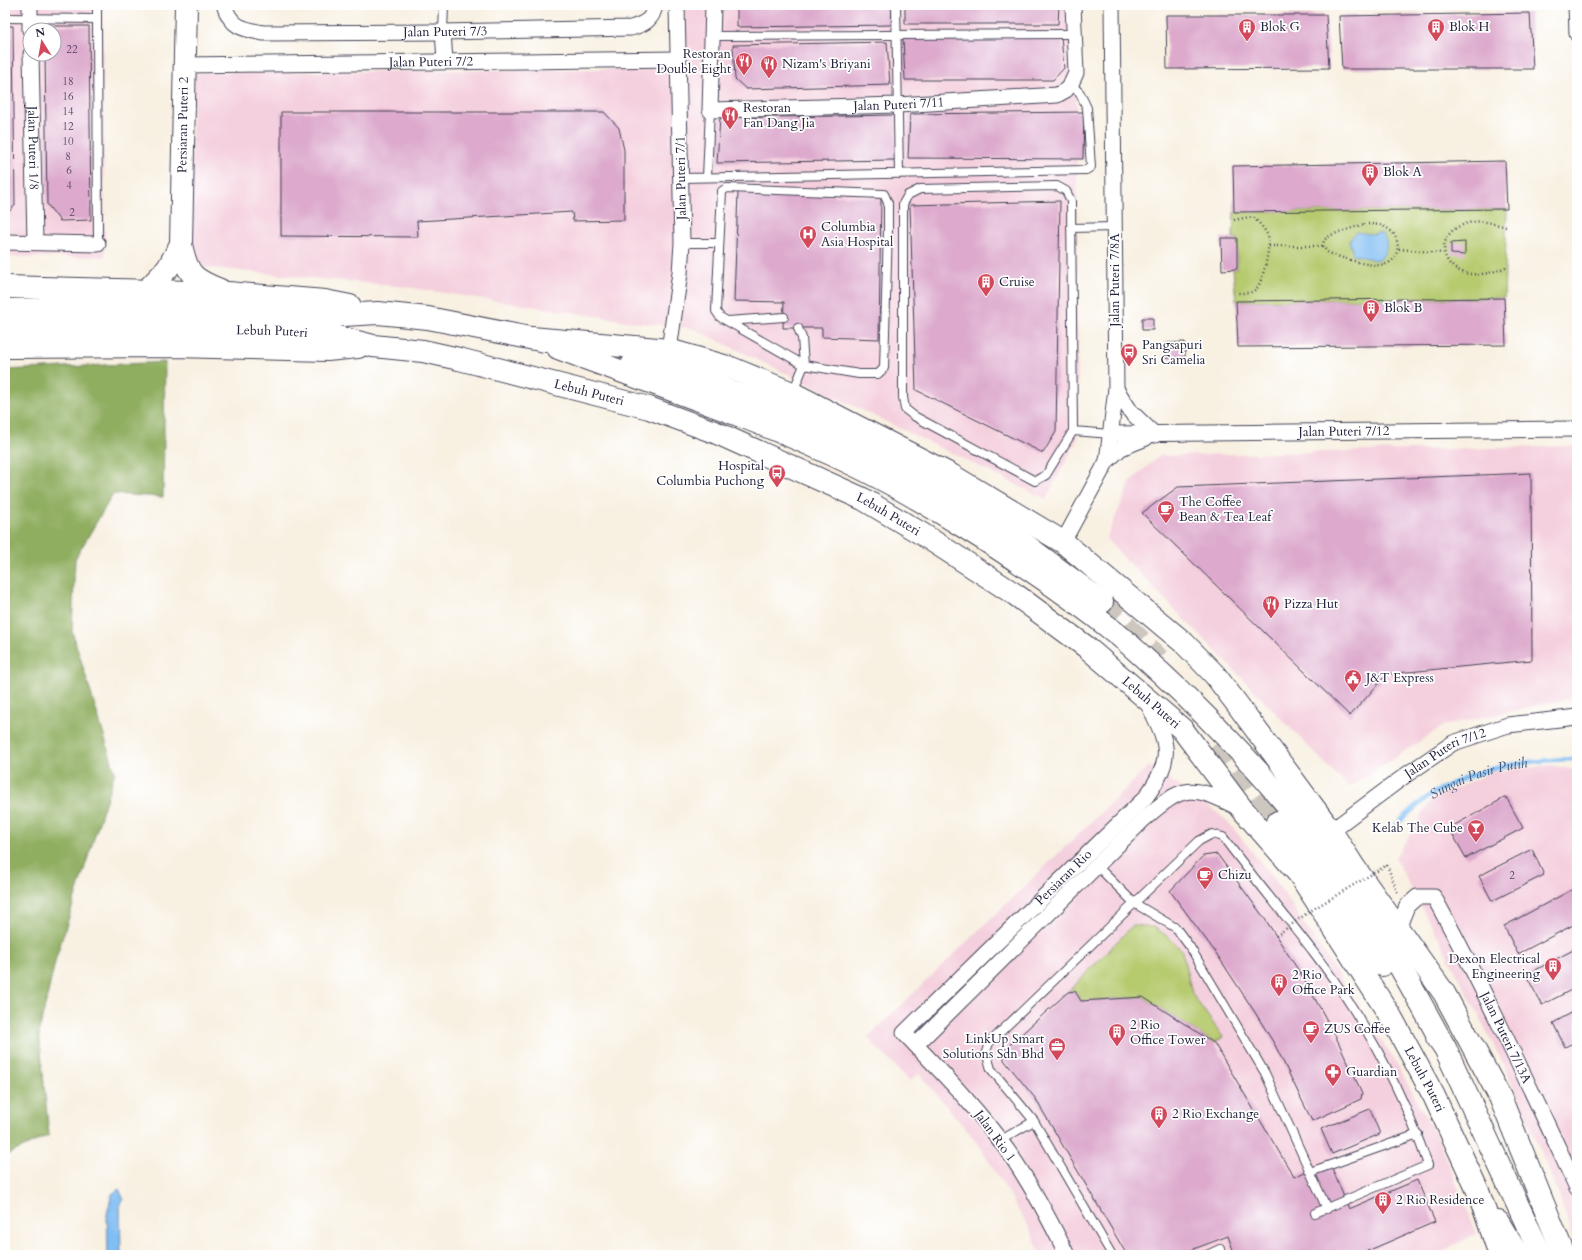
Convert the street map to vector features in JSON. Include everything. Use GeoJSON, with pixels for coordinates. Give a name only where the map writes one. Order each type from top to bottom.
{"type":"FeatureCollection","features":[{"type":"Feature","properties":{"kind":"main road","name":"Persiaran Puteri 2"},"geometry":{"type":"LineString","coordinates":[[186,5],[180,244],[188,269],[194,276],[202,283],[228,293]]}},
{"type":"Feature","properties":{"kind":"main road","name":"Persiaran Puteri 2"},"geometry":{"type":"LineString","coordinates":[[146,292],[168,268],[180,244]]}},
{"type":"Feature","properties":{"kind":"main road"},"geometry":{"type":"LineString","coordinates":[[5,287],[146,292],[228,293],[325,300],[378,313]]}},
{"type":"Feature","properties":{"kind":"main road","name":"Lebuh Puteri"},"geometry":{"type":"LineString","coordinates":[[5,310],[184,319],[329,335],[373,346],[423,351],[459,359],[649,408],[717,432],[863,499],[922,534],[1009,590],[1085,646],[1182,729],[1243,810],[1299,874],[1391,1017],[1434,1096],[1478,1191],[1500,1255]]}},
{"type":"Feature","properties":{"kind":"main road","name":"Lebuh Puteri"},"geometry":{"type":"LineString","coordinates":[[5,326],[184,319],[327,316],[378,313],[428,318],[531,338]]}},
{"type":"Feature","properties":{"kind":"main road"},"geometry":{"type":"LineString","coordinates":[[531,338],[668,350],[731,368],[792,393],[951,475],[1063,542],[1184,643],[1215,675],[1339,862],[1364,894],[1443,1023],[1533,1211],[1557,1252]]}},
{"type":"Feature","properties":{"kind":"main road"},"geometry":{"type":"LineString","coordinates":[[531,338],[704,381],[791,415],[858,446],[928,484],[1024,543],[1102,602]]}},
{"type":"Feature","properties":{"kind":"main road"},"geometry":{"type":"LineString","coordinates":[[531,338],[772,428],[852,464],[919,499],[999,549],[1119,635],[1219,728],[1323,836],[1398,929],[1444,993],[1500,1097],[1528,1168],[1557,1252]]}},
{"type":"Feature","properties":{"kind":"main road"},"geometry":{"type":"LineString","coordinates":[[5,347],[176,346],[327,350],[373,346]]}},
{"type":"Feature","properties":{"kind":"main road"},"geometry":{"type":"LineString","coordinates":[[1278,822],[1347,915],[1396,986],[1446,1048]]}},
{"type":"Feature","properties":{"kind":"main road"},"geometry":{"type":"LineString","coordinates":[[1323,836],[1342,876],[1406,977],[1446,1048],[1557,1252]]}},
{"type":"Feature","properties":{"kind":"main road"},"geometry":{"type":"LineString","coordinates":[[1528,1168],[1533,1211]]}},
{"type":"Feature","properties":{"kind":"main road","name":"Lebuh Puteri"},"geometry":{"type":"LineString","coordinates":[[1478,1191],[1518,1255]]}},
{"type":"Feature","properties":{"kind":"street","name":"Jalan Puteri 7/3"},"geometry":{"type":"LineString","coordinates":[[226,11],[237,26],[263,33],[443,32],[631,28],[642,25],[651,18],[655,5]]}},
{"type":"Feature","properties":{"kind":"street","name":"Jalan Puteri 7/1"},"geometry":{"type":"LineString","coordinates":[[668,350],[678,288],[682,243],[682,178],[677,5]]}},
{"type":"Feature","properties":{"kind":"street"},"geometry":{"type":"LineString","coordinates":[[710,110],[713,5]]}},
{"type":"Feature","properties":{"kind":"street"},"geometry":{"type":"LineString","coordinates":[[1073,5],[1073,78]]}},
{"type":"Feature","properties":{"kind":"street","name":"Jalan Puteri 7/8A"},"geometry":{"type":"LineString","coordinates":[[1063,542],[1107,461],[1116,389],[1112,5]]}},
{"type":"Feature","properties":{"kind":"street"},"geometry":{"type":"LineString","coordinates":[[1576,5],[1577,34]]}},
{"type":"Feature","properties":{"kind":"street"},"geometry":{"type":"LineString","coordinates":[[443,32],[445,61]]}},
{"type":"Feature","properties":{"kind":"street","name":"Jalan Puteri 7/2"},"geometry":{"type":"LineString","coordinates":[[184,65],[678,59]]}},
{"type":"Feature","properties":{"kind":"street","name":"Jalan Puteri 1/8"},"geometry":{"type":"LineString","coordinates":[[31,62],[34,242]]}},
{"type":"Feature","properties":{"kind":"street","name":"Jalan Puteri 7/11"},"geometry":{"type":"LineString","coordinates":[[710,110],[898,105],[1046,97],[1057,95],[1066,90],[1073,78]]}},
{"type":"Feature","properties":{"kind":"street"},"geometry":{"type":"LineString","coordinates":[[5,242],[98,244]]}},
{"type":"Feature","properties":{"kind":"street"},"geometry":{"type":"LineString","coordinates":[[1107,461],[1121,448],[1155,435],[1131,412],[1116,389]]}},
{"type":"Feature","properties":{"kind":"street","name":"Jalan Puteri 7/12"},"geometry":{"type":"LineString","coordinates":[[1111,434],[1155,435],[1577,429]]}},
{"type":"Feature","properties":{"kind":"street","name":"Persiaran Rio"},"geometry":{"type":"LineString","coordinates":[[904,1033],[1146,797],[1164,766],[1163,735],[1145,698]]}},
{"type":"Feature","properties":{"kind":"street","name":"Jalan Puteri 7/12"},"geometry":{"type":"LineString","coordinates":[[1323,836],[1406,775],[1453,743],[1508,725],[1577,717]]}},
{"type":"Feature","properties":{"kind":"street","name":"Persiaran Rio"},"geometry":{"type":"LineString","coordinates":[[916,1046],[1144,819],[1162,803],[1176,794],[1193,791],[1208,793],[1243,810]]}},
{"type":"Feature","properties":{"kind":"street","name":"Jalan Puteri 7/13A"},"geometry":{"type":"LineString","coordinates":[[1398,929],[1407,906],[1417,897],[1434,897],[1456,937],[1532,1088],[1577,1188]]}},
{"type":"Feature","properties":{"kind":"street","name":"Jalan Rio 1"},"geometry":{"type":"LineString","coordinates":[[904,1033],[971,1104],[1001,1140],[1028,1182],[1067,1255]]}},
{"type":"Feature","properties":{"kind":"lane"},"geometry":{"type":"LineString","coordinates":[[97,5],[98,244]]}},
{"type":"Feature","properties":{"kind":"lane"},"geometry":{"type":"LineString","coordinates":[[443,32],[444,5]]}},
{"type":"Feature","properties":{"kind":"lane"},"geometry":{"type":"LineString","coordinates":[[896,5],[899,174]]}},
{"type":"Feature","properties":{"kind":"lane"},"geometry":{"type":"LineString","coordinates":[[5,18],[97,19]]}},
{"type":"Feature","properties":{"kind":"lane"},"geometry":{"type":"LineString","coordinates":[[713,36],[1074,34]]}},
{"type":"Feature","properties":{"kind":"lane"},"geometry":{"type":"LineString","coordinates":[[682,178],[1086,170],[1091,168],[1087,108],[1073,78]]}},
{"type":"Feature","properties":{"kind":"lane"},"geometry":{"type":"LineString","coordinates":[[707,177],[710,110]]}},
{"type":"Feature","properties":{"kind":"lane"},"geometry":{"type":"LineString","coordinates":[[1057,186],[1066,191],[1071,201],[1072,228],[1073,431],[1046,475],[1035,481],[920,420],[905,409],[903,397],[902,204],[908,195],[920,189],[1057,186]]}},
{"type":"Feature","properties":{"kind":"lane"},"geometry":{"type":"LineString","coordinates":[[727,188],[884,194],[888,203],[884,368],[878,374],[872,375],[804,365],[728,321],[720,317],[716,311],[722,191],[727,188]]}},
{"type":"Feature","properties":{"kind":"lane"},"geometry":{"type":"LineString","coordinates":[[1072,228],[1114,227]]}},
{"type":"Feature","properties":{"kind":"lane"},"geometry":{"type":"LineString","coordinates":[[682,243],[719,243]]}},
{"type":"Feature","properties":{"kind":"lane"},"geometry":{"type":"LineString","coordinates":[[728,321],[784,317]]}},
{"type":"Feature","properties":{"kind":"lane"},"geometry":{"type":"LineString","coordinates":[[792,393],[804,365],[802,338],[798,328]]}},
{"type":"Feature","properties":{"kind":"lane"},"geometry":{"type":"LineString","coordinates":[[1073,431],[1111,434]]}},
{"type":"Feature","properties":{"kind":"lane"},"geometry":{"type":"LineString","coordinates":[[1112,1255],[1034,1121],[991,1069],[986,1052],[989,1043],[1134,903],[1199,841],[1212,834],[1222,837],[1318,959],[1352,1007],[1392,1077],[1418,1134],[1428,1165],[1315,1213]]}},
{"type":"Feature","properties":{"kind":"lane"},"geometry":{"type":"LineString","coordinates":[[1086,855],[1134,903],[1176,928],[1190,947],[1265,1073],[1327,1208]]}},
{"type":"Feature","properties":{"kind":"lane"},"geometry":{"type":"LineString","coordinates":[[1001,1140],[1034,1121]]}},
{"type":"Feature","properties":{"kind":"lane"},"geometry":{"type":"LineString","coordinates":[[1310,1172],[1418,1134]]}},
{"type":"Feature","properties":{"kind":"lane"},"geometry":{"type":"LineString","coordinates":[[1207,1255],[1220,1249]]}},
{"type":"Feature","properties":{"kind":"path"},"geometry":{"type":"LineString","coordinates":[[1234,220],[1249,217],[1254,218],[1268,236],[1269,246],[1262,280],[1258,288],[1252,292],[1236,293]]}},
{"type":"Feature","properties":{"kind":"path"},"geometry":{"type":"LineString","coordinates":[[1506,227],[1490,223],[1474,222],[1461,225],[1450,234],[1444,245],[1443,253],[1446,262],[1461,272],[1485,274],[1506,266]]}},
{"type":"Feature","properties":{"kind":"path"},"geometry":{"type":"LineString","coordinates":[[1378,224],[1390,230],[1396,238],[1399,249],[1395,257],[1388,264],[1377,266],[1333,255],[1326,252],[1323,246],[1324,240],[1332,235],[1356,226],[1378,224]]}},
{"type":"Feature","properties":{"kind":"path"},"geometry":{"type":"LineString","coordinates":[[1269,246],[1323,246]]}},
{"type":"Feature","properties":{"kind":"path"},"geometry":{"type":"LineString","coordinates":[[1399,249],[1443,253]]}},
{"type":"Feature","properties":{"kind":"path"},"geometry":{"type":"LineString","coordinates":[[1276,936],[1310,911],[1387,865],[1398,895]]}},
{"type":"Feature","properties":{"kind":"shaded area"},"geometry":{"type":"Polygon","coordinates":[[[5,5],[102,5],[105,257],[5,257],[5,5]]]}},
{"type":"Feature","properties":{"kind":"shaded area"},"geometry":{"type":"Polygon","coordinates":[[[684,5],[1076,5],[1078,438],[1046,499],[692,328],[640,323],[406,287],[200,267],[193,256],[190,242],[193,73],[686,68],[684,5]]]}},
{"type":"Feature","properties":{"kind":"shaded area"},"geometry":{"type":"Polygon","coordinates":[[[1577,446],[1577,697],[1443,726],[1349,788],[1106,539],[1131,481],[1159,456],[1577,446]]]}},
{"type":"Feature","properties":{"kind":"shaded area"},"geometry":{"type":"Polygon","coordinates":[[[1551,765],[1574,770],[1577,776],[1577,1253],[1559,1195],[1508,1074],[1468,994],[1395,858],[1432,799],[1492,772],[1551,765]]]}},
{"type":"Feature","properties":{"kind":"shaded area"},"geometry":{"type":"Polygon","coordinates":[[[1149,766],[1214,810],[1228,822],[1275,880],[1394,1059],[1438,1139],[1477,1234],[1433,1255],[1041,1255],[1031,1231],[977,1142],[919,1074],[910,1081],[867,1038],[1149,766]]]}},
{"type":"Feature","properties":{"kind":"green space"},"geometry":{"type":"Polygon","coordinates":[[[1507,209],[1504,298],[1236,301],[1233,269],[1237,269],[1237,238],[1233,238],[1234,212],[1507,209]]]}},
{"type":"Feature","properties":{"kind":"green space"},"geometry":{"type":"Polygon","coordinates":[[[165,362],[163,497],[113,494],[75,559],[72,631],[115,772],[56,958],[39,1032],[49,1135],[5,1156],[5,370],[165,362]]]}},
{"type":"Feature","properties":{"kind":"green space"},"geometry":{"type":"Polygon","coordinates":[[[1133,925],[1154,927],[1170,938],[1182,951],[1192,994],[1223,1037],[1214,1043],[1143,997],[1081,1001],[1075,991],[1068,992],[1133,925]]]}},
{"type":"Feature","properties":{"kind":"water"},"geometry":{"type":"Polygon","coordinates":[[[1356,232],[1370,234],[1381,233],[1384,236],[1386,249],[1380,259],[1374,260],[1353,254],[1349,241],[1356,232]]]}},
{"type":"Feature","properties":{"kind":"water"},"geometry":{"type":"Polygon","coordinates":[[[119,1189],[124,1200],[120,1204],[121,1255],[108,1255],[107,1214],[112,1194],[119,1189]]]}},
{"type":"Feature","properties":{"kind":"building"},"geometry":{"type":"Polygon","coordinates":[[[737,5],[892,5],[891,25],[737,27],[737,5]]]}},
{"type":"Feature","properties":{"kind":"building"},"geometry":{"type":"Polygon","coordinates":[[[905,5],[1059,5],[1058,24],[905,24],[905,5]]]}},
{"type":"Feature","properties":{"kind":"building","name":"Blok H"},"geometry":{"type":"Polygon","coordinates":[[[1530,13],[1533,69],[1342,69],[1339,16],[1530,13]]]}},
{"type":"Feature","properties":{"kind":"building","name":"Blok G"},"geometry":{"type":"Polygon","coordinates":[[[1166,15],[1326,15],[1329,68],[1167,69],[1166,15]]]}},
{"type":"Feature","properties":{"kind":"building"},"geometry":{"type":"Polygon","coordinates":[[[5,26],[13,26],[15,205],[5,216],[5,26]]]}},
{"type":"Feature","properties":{"kind":"building"},"geometry":{"type":"Polygon","coordinates":[[[62,26],[89,26],[91,220],[60,221],[47,204],[45,62],[62,62],[62,26]]]}},
{"type":"Feature","properties":{"kind":"building"},"geometry":{"type":"Polygon","coordinates":[[[1061,37],[1064,68],[1053,80],[905,80],[903,38],[1061,37]]]}},
{"type":"Feature","properties":{"kind":"building"},"geometry":{"type":"Polygon","coordinates":[[[887,42],[890,85],[746,89],[735,79],[733,45],[887,42]]]}},
{"type":"Feature","properties":{"kind":"building"},"geometry":{"type":"Polygon","coordinates":[[[281,112],[604,112],[619,128],[624,150],[624,220],[573,221],[572,212],[417,221],[418,237],[281,236],[281,112]]]}},
{"type":"Feature","properties":{"kind":"building"},"geometry":{"type":"Polygon","coordinates":[[[1084,112],[1083,159],[908,158],[910,114],[1084,112]]]}},
{"type":"Feature","properties":{"kind":"building"},"geometry":{"type":"Polygon","coordinates":[[[897,115],[895,160],[717,163],[720,118],[897,115]]]}},
{"type":"Feature","properties":{"kind":"building","name":"Blok A"},"geometry":{"type":"Polygon","coordinates":[[[1505,161],[1507,209],[1234,212],[1233,166],[1505,161]]]}},
{"type":"Feature","properties":{"kind":"building","name":"Columbia Asia Hospital"},"geometry":{"type":"Polygon","coordinates":[[[738,192],[881,198],[879,339],[822,337],[822,328],[783,328],[784,302],[734,301],[738,192]]]}},
{"type":"Feature","properties":{"kind":"building","name":"Cruise"},"geometry":{"type":"Polygon","coordinates":[[[1060,201],[1056,432],[1043,453],[916,390],[910,205],[1060,201]]]}},
{"type":"Feature","properties":{"kind":"building"},"geometry":{"type":"Polygon","coordinates":[[[1221,238],[1237,238],[1237,269],[1222,270],[1221,238]]]}},
{"type":"Feature","properties":{"kind":"building"},"geometry":{"type":"Polygon","coordinates":[[[1465,242],[1465,255],[1451,254],[1451,243],[1465,242]]]}},
{"type":"Feature","properties":{"kind":"building","name":"Blok B"},"geometry":{"type":"Polygon","coordinates":[[[1504,298],[1506,345],[1238,347],[1236,301],[1504,298]]]}},
{"type":"Feature","properties":{"kind":"building"},"geometry":{"type":"Polygon","coordinates":[[[1142,318],[1153,318],[1153,330],[1142,330],[1142,318]]]}},
{"type":"Feature","properties":{"kind":"building"},"geometry":{"type":"Polygon","coordinates":[[[1185,342],[1185,358],[1166,358],[1165,343],[1185,342]]]}},
{"type":"Feature","properties":{"kind":"building"},"geometry":{"type":"Polygon","coordinates":[[[1531,473],[1532,660],[1387,674],[1350,716],[1142,513],[1178,487],[1531,473]]]}},
{"type":"Feature","properties":{"kind":"building","name":"Kelab The Cube"},"geometry":{"type":"Polygon","coordinates":[[[1506,797],[1523,828],[1466,858],[1449,828],[1506,797]]]}},
{"type":"Feature","properties":{"kind":"building"},"geometry":{"type":"Polygon","coordinates":[[[1532,849],[1544,875],[1492,901],[1479,876],[1532,849]]]}},
{"type":"Feature","properties":{"kind":"building","name":"2 Rio Office Park"},"geometry":{"type":"Polygon","coordinates":[[[1217,854],[1265,919],[1304,979],[1335,1035],[1362,1093],[1361,1099],[1312,1121],[1275,1045],[1256,1014],[1216,953],[1170,891],[1203,856],[1217,854]]]}},
{"type":"Feature","properties":{"kind":"building"},"geometry":{"type":"Polygon","coordinates":[[[1577,887],[1577,923],[1518,954],[1504,926],[1577,887]]]}},
{"type":"Feature","properties":{"kind":"building","name":"Dexon Electrical Engineering"},"geometry":{"type":"Polygon","coordinates":[[[1577,948],[1577,987],[1542,1005],[1526,975],[1577,948]]]}},
{"type":"Feature","properties":{"kind":"building","name":"2 Rio Exchange"},"geometry":{"type":"Polygon","coordinates":[[[1075,991],[1081,1001],[1143,997],[1214,1043],[1294,1177],[1329,1161],[1349,1209],[1417,1180],[1435,1222],[1358,1255],[1235,1255],[1228,1236],[1178,1255],[1127,1255],[1035,1098],[1004,1060],[1004,1050],[1068,992],[1075,991]]]}},
{"type":"Feature","properties":{"kind":"building"},"geometry":{"type":"Polygon","coordinates":[[[1577,1010],[1577,1041],[1565,1047],[1553,1023],[1577,1010]]]}},
{"type":"Feature","properties":{"kind":"building"},"geometry":{"type":"Polygon","coordinates":[[[1370,1109],[1380,1134],[1332,1154],[1321,1129],[1370,1109]]]}},
{"type":"Feature","properties":{"kind":"waterway","name":"Sungai Pasir Putih"},"geometry":{"type":"LineString","coordinates":[[1392,828],[1428,797],[1469,776],[1503,766],[1521,763],[1577,759]]}},
{"type":"Feature","properties":{"kind":"tunnel"},"geometry":{"type":"LineString","coordinates":[[1102,602],[1159,659]]}},
{"type":"Feature","properties":{"kind":"tunnel"},"geometry":{"type":"LineString","coordinates":[[1220,741],[1278,822]]}},
{"type":"Feature","properties":{"kind":"place","name":"Blok G"},"geometry":{"type":"Point","coordinates":[1247,42]}},
{"type":"Feature","properties":{"kind":"place","name":"Blok H"},"geometry":{"type":"Point","coordinates":[1436,42]}},
{"type":"Feature","properties":{"kind":"place","name":"Restoran Double Eight"},"geometry":{"type":"Point","coordinates":[744,76]}},
{"type":"Feature","properties":{"kind":"place","name":"Nizam's Briyani"},"geometry":{"type":"Point","coordinates":[769,79]}},
{"type":"Feature","properties":{"kind":"place","name":"Restoran Fan Dang Jia"},"geometry":{"type":"Point","coordinates":[730,130]}},
{"type":"Feature","properties":{"kind":"place","name":"Blok A"},"geometry":{"type":"Point","coordinates":[1370,187]}},
{"type":"Feature","properties":{"kind":"place","name":"Columbia Asia Hospital"},"geometry":{"type":"Point","coordinates":[808,249]}},
{"type":"Feature","properties":{"kind":"place","name":"Cruise"},"geometry":{"type":"Point","coordinates":[986,297]}},
{"type":"Feature","properties":{"kind":"place","name":"Blok B"},"geometry":{"type":"Point","coordinates":[1371,323]}},
{"type":"Feature","properties":{"kind":"place","name":"Pangsapuri Sri Camelia"},"geometry":{"type":"Point","coordinates":[1129,367]}},
{"type":"Feature","properties":{"kind":"place","name":"Hospital Columbia Puchong"},"geometry":{"type":"Point","coordinates":[777,488]}},
{"type":"Feature","properties":{"kind":"place","name":"The Coffee Bean & Tea Leaf"},"geometry":{"type":"Point","coordinates":[1166,524]}},
{"type":"Feature","properties":{"kind":"place","name":"Pizza Hut"},"geometry":{"type":"Point","coordinates":[1271,619]}},
{"type":"Feature","properties":{"kind":"place","name":"J&T Express"},"geometry":{"type":"Point","coordinates":[1353,693]}},
{"type":"Feature","properties":{"kind":"place","name":"Kelab The Cube"},"geometry":{"type":"Point","coordinates":[1476,843]}},
{"type":"Feature","properties":{"kind":"place","name":"Chizu"},"geometry":{"type":"Point","coordinates":[1205,890]}},
{"type":"Feature","properties":{"kind":"place","name":"Dexon Electrical Engineering"},"geometry":{"type":"Point","coordinates":[1553,981]}},
{"type":"Feature","properties":{"kind":"place","name":"2 Rio Office Park"},"geometry":{"type":"Point","coordinates":[1279,997]}},
{"type":"Feature","properties":{"kind":"place","name":"ZUS Coffee"},"geometry":{"type":"Point","coordinates":[1311,1044]}},
{"type":"Feature","properties":{"kind":"place","name":"2 Rio Office Tower"},"geometry":{"type":"Point","coordinates":[1117,1047]}},
{"type":"Feature","properties":{"kind":"place","name":"LinkUp Smart Solutions Sdn Bhd"},"geometry":{"type":"Point","coordinates":[1057,1061]}},
{"type":"Feature","properties":{"kind":"place","name":"Guardian"},"geometry":{"type":"Point","coordinates":[1333,1087]}},
{"type":"Feature","properties":{"kind":"place","name":"2 Rio Exchange"},"geometry":{"type":"Point","coordinates":[1159,1129]}},
{"type":"Feature","properties":{"kind":"place","name":"2 Rio Residence"},"geometry":{"type":"Point","coordinates":[1383,1215]}}]}
